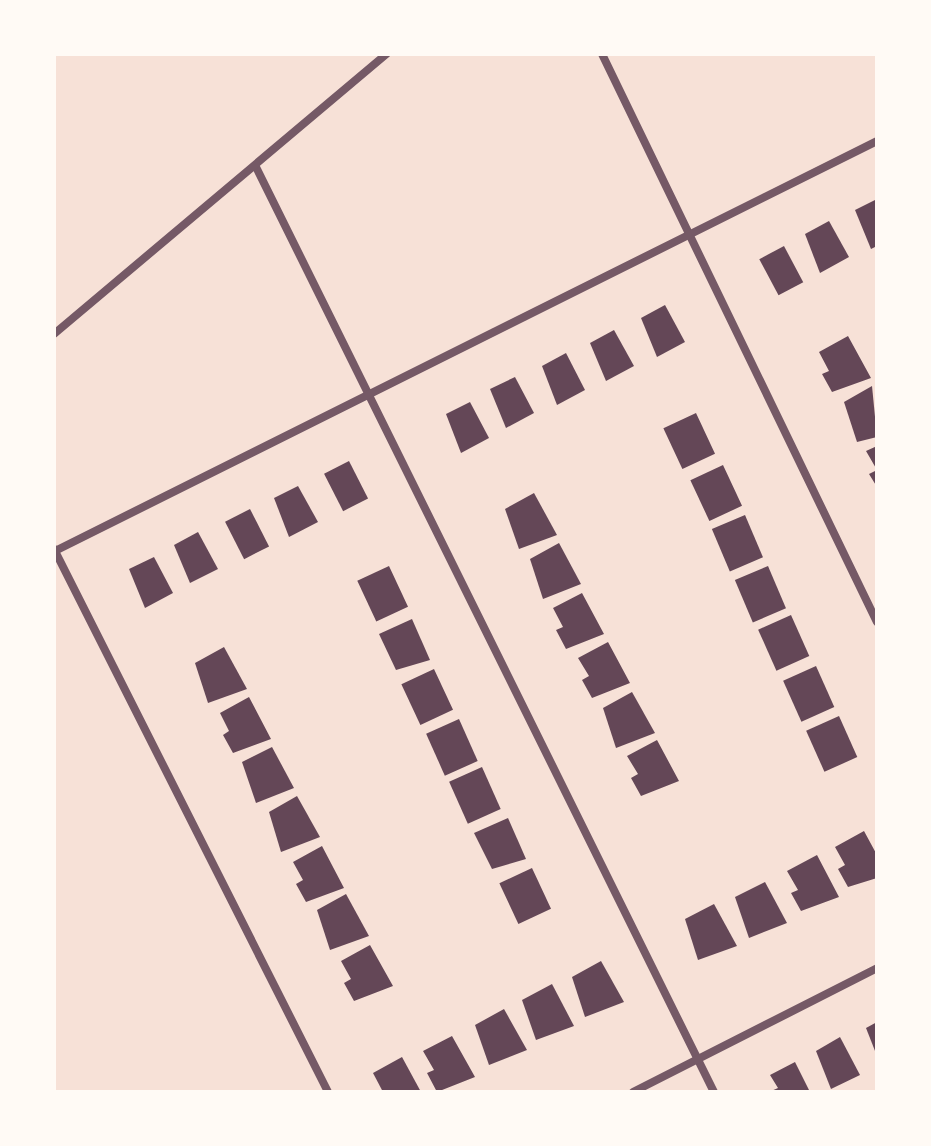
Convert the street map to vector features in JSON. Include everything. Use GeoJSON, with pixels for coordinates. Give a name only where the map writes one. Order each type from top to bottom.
{"type":"FeatureCollection","features":[{"type":"Feature","properties":{"kind":"street"},"geometry":{"type":"LineString","coordinates":[[54,334],[387,54]]}},
{"type":"Feature","properties":{"kind":"street"},"geometry":{"type":"LineString","coordinates":[[602,54],[877,622]]}},
{"type":"Feature","properties":{"kind":"street"},"geometry":{"type":"LineString","coordinates":[[328,1092],[54,550],[877,141]]}},
{"type":"Feature","properties":{"kind":"street"},"geometry":{"type":"LineString","coordinates":[[256,167],[714,1092]]}},
{"type":"Feature","properties":{"kind":"street"},"geometry":{"type":"LineString","coordinates":[[633,1092],[877,968]]}},
{"type":"Feature","properties":{"kind":"building"},"geometry":{"type":"Polygon","coordinates":[[[877,199],[877,246],[871,249],[855,210],[877,199]]]}},
{"type":"Feature","properties":{"kind":"building"},"geometry":{"type":"Polygon","coordinates":[[[829,221],[849,257],[820,273],[805,234],[829,221]]]}},
{"type":"Feature","properties":{"kind":"building"},"geometry":{"type":"Polygon","coordinates":[[[784,246],[803,282],[779,295],[759,259],[784,246]]]}},
{"type":"Feature","properties":{"kind":"building"},"geometry":{"type":"Polygon","coordinates":[[[665,305],[685,342],[657,357],[641,318],[665,305]]]}},
{"type":"Feature","properties":{"kind":"building"},"geometry":{"type":"Polygon","coordinates":[[[614,330],[634,366],[606,381],[590,343],[614,330]]]}},
{"type":"Feature","properties":{"kind":"building"},"geometry":{"type":"Polygon","coordinates":[[[848,336],[871,378],[832,392],[822,374],[829,371],[819,352],[848,336]]]}},
{"type":"Feature","properties":{"kind":"building"},"geometry":{"type":"Polygon","coordinates":[[[566,353],[585,390],[557,405],[542,366],[566,353]]]}},
{"type":"Feature","properties":{"kind":"building"},"geometry":{"type":"Polygon","coordinates":[[[515,377],[534,413],[506,428],[490,389],[515,377]]]}},
{"type":"Feature","properties":{"kind":"building"},"geometry":{"type":"Polygon","coordinates":[[[872,386],[877,437],[857,442],[844,402],[872,386]]]}},
{"type":"Feature","properties":{"kind":"building"},"geometry":{"type":"Polygon","coordinates":[[[470,402],[489,438],[461,453],[446,414],[470,402]]]}},
{"type":"Feature","properties":{"kind":"building"},"geometry":{"type":"Polygon","coordinates":[[[696,413],[715,454],[682,469],[663,428],[696,413]]]}},
{"type":"Feature","properties":{"kind":"building"},"geometry":{"type":"Polygon","coordinates":[[[877,446],[877,470],[866,451],[877,446]]]}},
{"type":"Feature","properties":{"kind":"building"},"geometry":{"type":"Polygon","coordinates":[[[349,461],[368,498],[343,511],[324,474],[349,461]]]}},
{"type":"Feature","properties":{"kind":"building"},"geometry":{"type":"Polygon","coordinates":[[[723,465],[742,506],[709,521],[690,480],[723,465]]]}},
{"type":"Feature","properties":{"kind":"building"},"geometry":{"type":"Polygon","coordinates":[[[877,470],[877,487],[869,474],[877,470]]]}},
{"type":"Feature","properties":{"kind":"building"},"geometry":{"type":"Polygon","coordinates":[[[298,486],[318,522],[289,537],[274,498],[298,486]]]}},
{"type":"Feature","properties":{"kind":"building"},"geometry":{"type":"Polygon","coordinates":[[[534,493],[557,535],[519,549],[505,509],[534,493]]]}},
{"type":"Feature","properties":{"kind":"building"},"geometry":{"type":"Polygon","coordinates":[[[250,509],[269,546],[244,559],[225,522],[250,509]]]}},
{"type":"Feature","properties":{"kind":"building"},"geometry":{"type":"Polygon","coordinates":[[[745,515],[763,557],[730,571],[712,529],[745,515]]]}},
{"type":"Feature","properties":{"kind":"building"},"geometry":{"type":"Polygon","coordinates":[[[198,532],[218,569],[190,583],[174,545],[198,532]]]}},
{"type":"Feature","properties":{"kind":"building"},"geometry":{"type":"Polygon","coordinates":[[[559,543],[581,584],[543,599],[530,559],[559,543]]]}},
{"type":"Feature","properties":{"kind":"building"},"geometry":{"type":"Polygon","coordinates":[[[154,557],[173,593],[145,608],[129,569],[154,557]]]}},
{"type":"Feature","properties":{"kind":"building"},"geometry":{"type":"Polygon","coordinates":[[[389,566],[408,607],[376,622],[357,581],[389,566]]]}},
{"type":"Feature","properties":{"kind":"building"},"geometry":{"type":"Polygon","coordinates":[[[768,566],[786,608],[753,622],[735,580],[768,566]]]}},
{"type":"Feature","properties":{"kind":"building"},"geometry":{"type":"Polygon","coordinates":[[[582,593],[604,634],[566,649],[556,630],[563,627],[553,608],[582,593]]]}},
{"type":"Feature","properties":{"kind":"building"},"geometry":{"type":"Polygon","coordinates":[[[791,615],[809,656],[776,671],[758,630],[791,615]]]}},
{"type":"Feature","properties":{"kind":"building"},"geometry":{"type":"Polygon","coordinates":[[[412,619],[430,660],[396,670],[379,634],[412,619]]]}},
{"type":"Feature","properties":{"kind":"building"},"geometry":{"type":"Polygon","coordinates":[[[608,642],[630,683],[592,698],[582,680],[589,676],[578,658],[608,642]]]}},
{"type":"Feature","properties":{"kind":"building"},"geometry":{"type":"Polygon","coordinates":[[[224,647],[247,689],[208,703],[195,663],[224,647]]]}},
{"type":"Feature","properties":{"kind":"building"},"geometry":{"type":"Polygon","coordinates":[[[816,666],[834,707],[801,722],[783,681],[816,666]]]}},
{"type":"Feature","properties":{"kind":"building"},"geometry":{"type":"Polygon","coordinates":[[[434,669],[453,710],[420,725],[401,684],[434,669]]]}},
{"type":"Feature","properties":{"kind":"building"},"geometry":{"type":"Polygon","coordinates":[[[632,692],[655,733],[616,748],[603,708],[632,692]]]}},
{"type":"Feature","properties":{"kind":"building"},"geometry":{"type":"Polygon","coordinates":[[[249,697],[271,739],[233,753],[223,735],[229,731],[220,713],[249,697]]]}},
{"type":"Feature","properties":{"kind":"building"},"geometry":{"type":"Polygon","coordinates":[[[839,716],[857,757],[824,772],[806,731],[839,716]]]}},
{"type":"Feature","properties":{"kind":"building"},"geometry":{"type":"Polygon","coordinates":[[[459,719],[478,761],[445,776],[426,734],[459,719]]]}},
{"type":"Feature","properties":{"kind":"building"},"geometry":{"type":"Polygon","coordinates":[[[657,740],[679,781],[641,796],[631,778],[638,774],[627,756],[657,740]]]}},
{"type":"Feature","properties":{"kind":"building"},"geometry":{"type":"Polygon","coordinates":[[[272,747],[294,788],[256,803],[242,762],[272,747]]]}},
{"type":"Feature","properties":{"kind":"building"},"geometry":{"type":"Polygon","coordinates":[[[482,767],[501,809],[468,824],[449,782],[482,767]]]}},
{"type":"Feature","properties":{"kind":"building"},"geometry":{"type":"Polygon","coordinates":[[[297,796],[320,837],[281,852],[269,812],[297,796]]]}},
{"type":"Feature","properties":{"kind":"building"},"geometry":{"type":"Polygon","coordinates":[[[508,818],[526,859],[492,869],[474,833],[508,818]]]}},
{"type":"Feature","properties":{"kind":"building"},"geometry":{"type":"Polygon","coordinates":[[[864,831],[877,855],[877,878],[848,887],[838,869],[845,865],[835,847],[864,831]]]}},
{"type":"Feature","properties":{"kind":"building"},"geometry":{"type":"Polygon","coordinates":[[[322,846],[344,888],[306,902],[296,884],[303,880],[293,862],[322,846]]]}},
{"type":"Feature","properties":{"kind":"building"},"geometry":{"type":"Polygon","coordinates":[[[817,855],[839,897],[801,911],[791,893],[798,890],[787,871],[817,855]]]}},
{"type":"Feature","properties":{"kind":"building"},"geometry":{"type":"Polygon","coordinates":[[[532,868],[551,909],[518,924],[499,883],[532,868]]]}},
{"type":"Feature","properties":{"kind":"building"},"geometry":{"type":"Polygon","coordinates":[[[765,882],[787,923],[749,938],[735,897],[765,882]]]}},
{"type":"Feature","properties":{"kind":"building"},"geometry":{"type":"Polygon","coordinates":[[[346,894],[369,936],[330,950],[317,910],[346,894]]]}},
{"type":"Feature","properties":{"kind":"building"},"geometry":{"type":"Polygon","coordinates":[[[714,904],[737,946],[698,960],[685,919],[714,904]]]}},
{"type":"Feature","properties":{"kind":"building"},"geometry":{"type":"Polygon","coordinates":[[[370,945],[393,986],[354,1001],[344,983],[351,979],[341,961],[370,945]]]}},
{"type":"Feature","properties":{"kind":"building"},"geometry":{"type":"Polygon","coordinates":[[[601,961],[624,1002],[585,1017],[572,977],[601,961]]]}},
{"type":"Feature","properties":{"kind":"building"},"geometry":{"type":"Polygon","coordinates":[[[552,984],[574,1026],[536,1040],[522,1000],[552,984]]]}},
{"type":"Feature","properties":{"kind":"building"},"geometry":{"type":"Polygon","coordinates":[[[504,1009],[527,1050],[489,1065],[475,1025],[504,1009]]]}},
{"type":"Feature","properties":{"kind":"building"},"geometry":{"type":"Polygon","coordinates":[[[877,1022],[877,1056],[866,1028],[877,1022]]]}},
{"type":"Feature","properties":{"kind":"building"},"geometry":{"type":"Polygon","coordinates":[[[452,1036],[475,1077],[437,1092],[427,1073],[434,1070],[423,1051],[452,1036]]]}},
{"type":"Feature","properties":{"kind":"building"},"geometry":{"type":"Polygon","coordinates":[[[840,1037],[860,1075],[831,1089],[816,1051],[840,1037]]]}},
{"type":"Feature","properties":{"kind":"building"},"geometry":{"type":"Polygon","coordinates":[[[402,1057],[421,1092],[383,1092],[373,1073],[402,1057]]]}},
{"type":"Feature","properties":{"kind":"building"},"geometry":{"type":"Polygon","coordinates":[[[795,1062],[810,1092],[769,1092],[778,1088],[770,1075],[795,1062]]]}}]}
